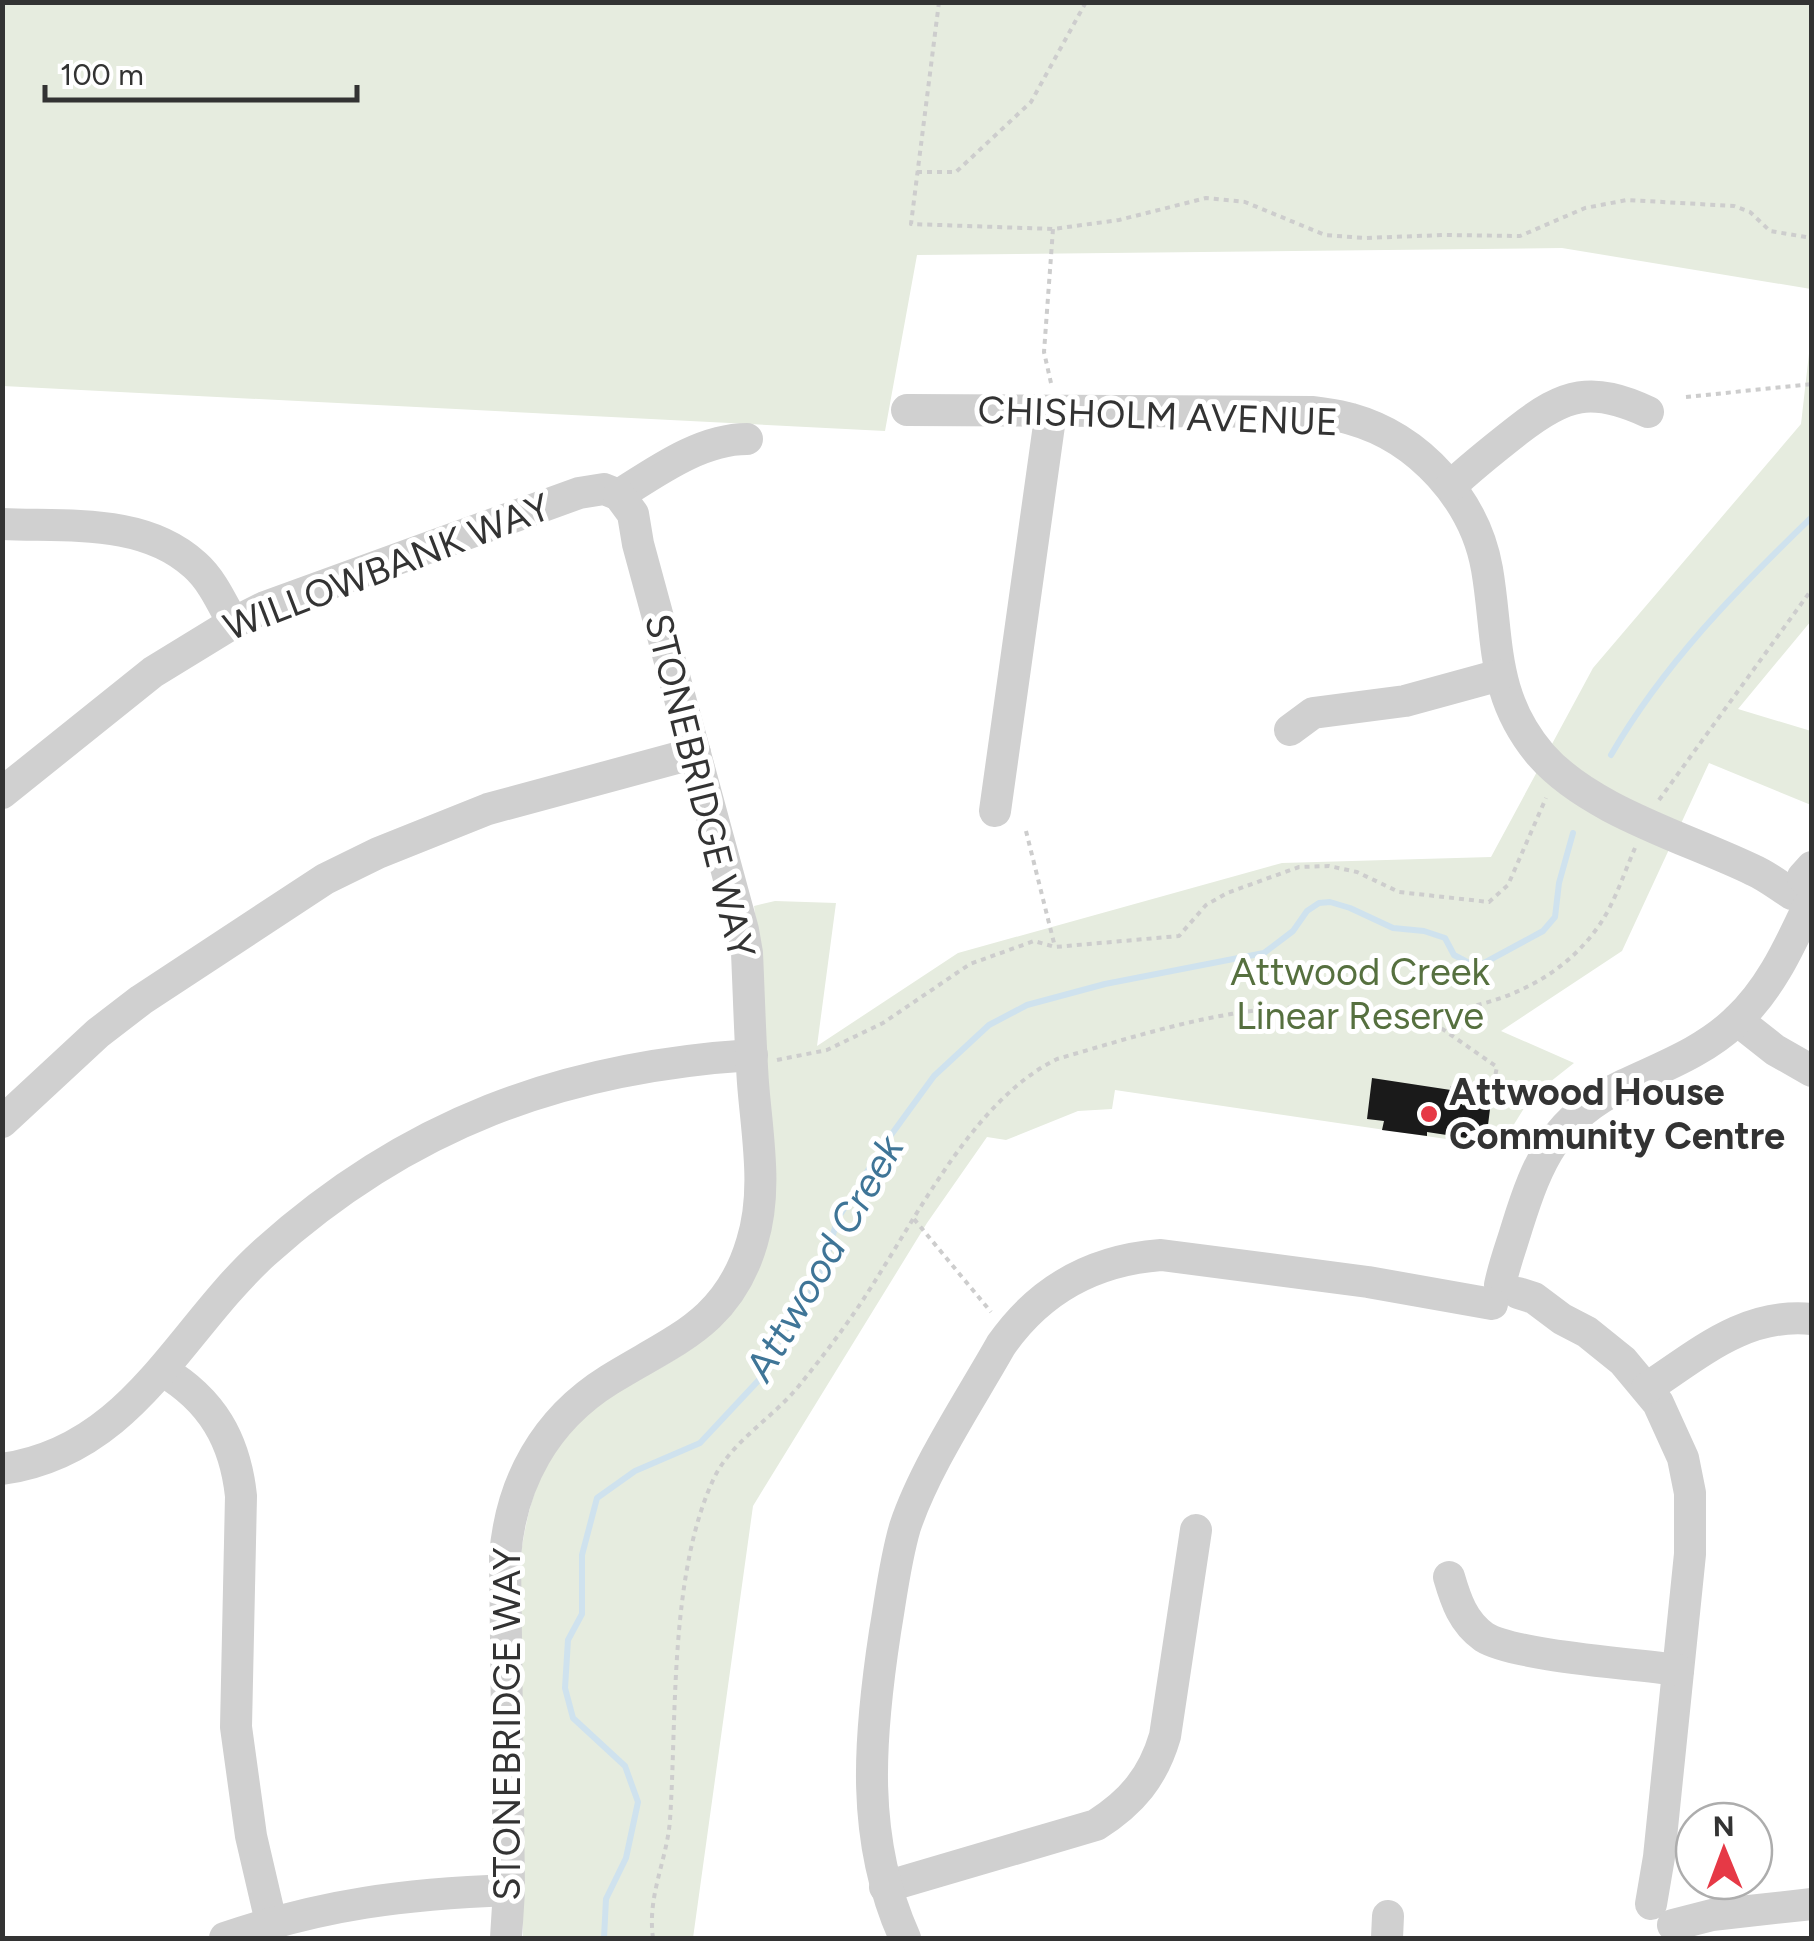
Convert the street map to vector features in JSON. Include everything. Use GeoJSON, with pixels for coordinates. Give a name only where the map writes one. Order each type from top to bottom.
{"type":"FeatureCollection","features":[{"type":"Feature","properties":{"kind":"street"},"geometry":{"type":"LineString","coordinates":[[1450,486],[1496,446],[1562,399],[1602,396],[1648,412]]}},
{"type":"Feature","properties":{"kind":"street","name":"CHISHOLM AVENUE"},"geometry":{"type":"LineString","coordinates":[[907,410],[1314,412],[1352,418],[1384,432],[1414,452],[1450,486],[1479,537],[1500,675],[1525,732],[1557,772],[1588,793],[1649,823],[1758,872],[1804,888]]}},
{"type":"Feature","properties":{"kind":"street"},"geometry":{"type":"LineString","coordinates":[[995,812],[1051,411]]}},
{"type":"Feature","properties":{"kind":"street","name":"WILLOWBANK WAY"},"geometry":{"type":"LineString","coordinates":[[2,792],[153,672],[233,623],[282,601],[579,493],[604,489],[619,495],[702,448],[748,438]]}},
{"type":"Feature","properties":{"kind":"street","name":"STONEBRIDGE WAY"},"geometry":{"type":"LineString","coordinates":[[506,1938],[509,1890],[504,1556],[510,1513],[522,1478],[553,1428],[579,1402],[609,1380],[668,1348],[706,1318],[741,1270],[752,1244],[760,1199],[744,930],[633,514],[619,495]]}},
{"type":"Feature","properties":{"kind":"street"},"geometry":{"type":"LineString","coordinates":[[2,524],[117,530],[155,540],[197,566],[233,623]]}},
{"type":"Feature","properties":{"kind":"street"},"geometry":{"type":"LineString","coordinates":[[1290,730],[1313,714],[1405,702],[1500,675]]}},
{"type":"Feature","properties":{"kind":"street"},"geometry":{"type":"LineString","coordinates":[[2,1122],[112,1022],[186,967],[325,879],[378,852],[488,809],[695,752]]}},
{"type":"Feature","properties":{"kind":"street"},"geometry":{"type":"LineString","coordinates":[[1506,1295],[1504,1261],[1543,1156],[1576,1116],[1621,1087],[1706,1045],[1737,1020],[1767,985],[1786,952],[1804,888]]}},
{"type":"Feature","properties":{"kind":"street"},"geometry":{"type":"LineString","coordinates":[[1737,1020],[1775,1050],[1812,1072]]}},
{"type":"Feature","properties":{"kind":"street"},"geometry":{"type":"LineString","coordinates":[[2,1469],[81,1441],[136,1402],[189,1335],[263,1254],[362,1176],[414,1145],[468,1118],[582,1079],[655,1063],[752,1060]]}},
{"type":"Feature","properties":{"kind":"street"},"geometry":{"type":"LineString","coordinates":[[905,1938],[885,1887],[874,1841],[870,1764],[876,1692],[901,1546],[917,1498],[1016,1323],[1066,1282],[1098,1266],[1132,1257],[1162,1255],[1221,1260],[1435,1293],[1454,1300],[1506,1295],[1534,1298],[1607,1347],[1647,1388],[1669,1423],[1683,1458],[1690,1493],[1690,1554],[1659,1857],[1663,1922],[1812,1904]]}},
{"type":"Feature","properties":{"kind":"street"},"geometry":{"type":"LineString","coordinates":[[1647,1388],[1739,1328],[1780,1318],[1812,1319]]}},
{"type":"Feature","properties":{"kind":"street"},"geometry":{"type":"LineString","coordinates":[[163,1371],[200,1398],[219,1421],[231,1445],[238,1473],[242,1496],[236,1728],[244,1800],[270,1922]]}},
{"type":"Feature","properties":{"kind":"street"},"geometry":{"type":"LineString","coordinates":[[885,1887],[1096,1825],[1121,1809],[1145,1784],[1166,1736],[1196,1530]]}},
{"type":"Feature","properties":{"kind":"street"},"geometry":{"type":"LineString","coordinates":[[1449,1577],[1457,1606],[1471,1624],[1501,1645],[1678,1670]]}},
{"type":"Feature","properties":{"kind":"street"},"geometry":{"type":"LineString","coordinates":[[226,1938],[270,1922],[375,1899],[434,1892],[509,1890]]}},
{"type":"Feature","properties":{"kind":"path"},"geometry":{"type":"LineString","coordinates":[[939,2],[911,224],[1053,229],[1118,220],[1206,198],[1245,202],[1324,235],[1520,236],[1584,208],[1626,200],[1734,206],[1750,212],[1770,231],[1812,238]]}},
{"type":"Feature","properties":{"kind":"path"},"geometry":{"type":"LineString","coordinates":[[916,172],[956,172],[1031,102],[1086,2]]}},
{"type":"Feature","properties":{"kind":"path"},"geometry":{"type":"LineString","coordinates":[[1051,411],[1051,384],[1044,352],[1053,229]]}},
{"type":"Feature","properties":{"kind":"path"},"geometry":{"type":"LineString","coordinates":[[1686,397],[1812,384]]}},
{"type":"Feature","properties":{"kind":"path"},"geometry":{"type":"LineString","coordinates":[[653,1938],[654,1892],[670,1822],[674,1698],[689,1565],[716,1476],[736,1446],[782,1408],[852,1316],[984,1118],[1010,1090],[1057,1059],[1200,1020],[1282,1008],[1384,1015],[1430,1012],[1476,1007],[1532,986],[1578,950],[1603,920],[1660,799],[1812,589]]}},
{"type":"Feature","properties":{"kind":"path"},"geometry":{"type":"LineString","coordinates":[[752,1060],[828,1050],[882,1024],[970,964],[1034,942],[1055,947],[1179,936],[1206,905],[1227,893],[1299,867],[1329,866],[1357,872],[1399,892],[1488,902],[1508,886],[1549,791]]}},
{"type":"Feature","properties":{"kind":"path"},"geometry":{"type":"LineString","coordinates":[[1026,831],[1055,947]]}},
{"type":"Feature","properties":{"kind":"path"},"geometry":{"type":"LineString","coordinates":[[1430,1012],[1441,1028],[1494,1062],[1496,1073],[1488,1098],[1480,1104],[1462,1102]]}},
{"type":"Feature","properties":{"kind":"path"},"geometry":{"type":"LineString","coordinates":[[1450,1088],[1468,1089],[1488,1098]]}},
{"type":"Feature","properties":{"kind":"path"},"geometry":{"type":"LineString","coordinates":[[914,1220],[992,1312]]}},
{"type":"Feature","properties":{"kind":"green space"},"geometry":{"type":"Polygon","coordinates":[[[2,3],[1811,3],[1811,289],[1562,248],[917,255],[885,431],[3,386],[2,3]]]}},
{"type":"Feature","properties":{"kind":"green space","name":"Attwood Creek Linear Reserve"},"geometry":{"type":"Polygon","coordinates":[[[1811,336],[1811,621],[1738,709],[1811,731],[1811,805],[1709,763],[1622,951],[1501,1031],[1574,1063],[1531,1097],[1503,1142],[1514,1149],[1115,1090],[1112,1109],[1078,1111],[1006,1140],[987,1137],[927,1223],[753,1506],[693,1938],[523,1938],[520,1561],[525,1530],[541,1478],[567,1435],[607,1399],[698,1344],[741,1296],[760,952],[754,906],[775,901],[836,903],[817,1046],[958,953],[1282,863],[1491,857],[1593,668],[1801,424],[1811,336]]]}},
{"type":"Feature","properties":{"kind":"building","name":"Attwood House Community Centre"},"geometry":{"type":"Polygon","coordinates":[[[1372,1078],[1464,1092],[1462,1105],[1490,1109],[1486,1141],[1382,1130],[1384,1121],[1367,1119],[1372,1078]]]}},
{"type":"Feature","properties":{"kind":"waterway","name":"Attwood Creek"},"geometry":{"type":"LineString","coordinates":[[1611,755],[1654,690],[1703,629],[1812,517]]}},
{"type":"Feature","properties":{"kind":"waterway","name":"Attwood Creek"},"geometry":{"type":"LineString","coordinates":[[604,1938],[606,1899],[626,1858],[638,1802],[625,1766],[573,1718],[565,1688],[568,1640],[582,1614],[582,1555],[597,1498],[635,1471],[700,1443],[771,1367],[824,1268],[837,1220],[883,1146],[934,1076],[989,1025],[1027,1005],[1105,984],[1264,953],[1293,931],[1307,911],[1319,903],[1350,908],[1393,928],[1445,938],[1454,955],[1469,963],[1484,963],[1543,931],[1555,917],[1559,883],[1573,833]]}},
{"type":"Feature","properties":{"kind":"place","name":"Attwood House Community Centre"},"geometry":{"type":"Point","coordinates":[1429,1114]}}]}
